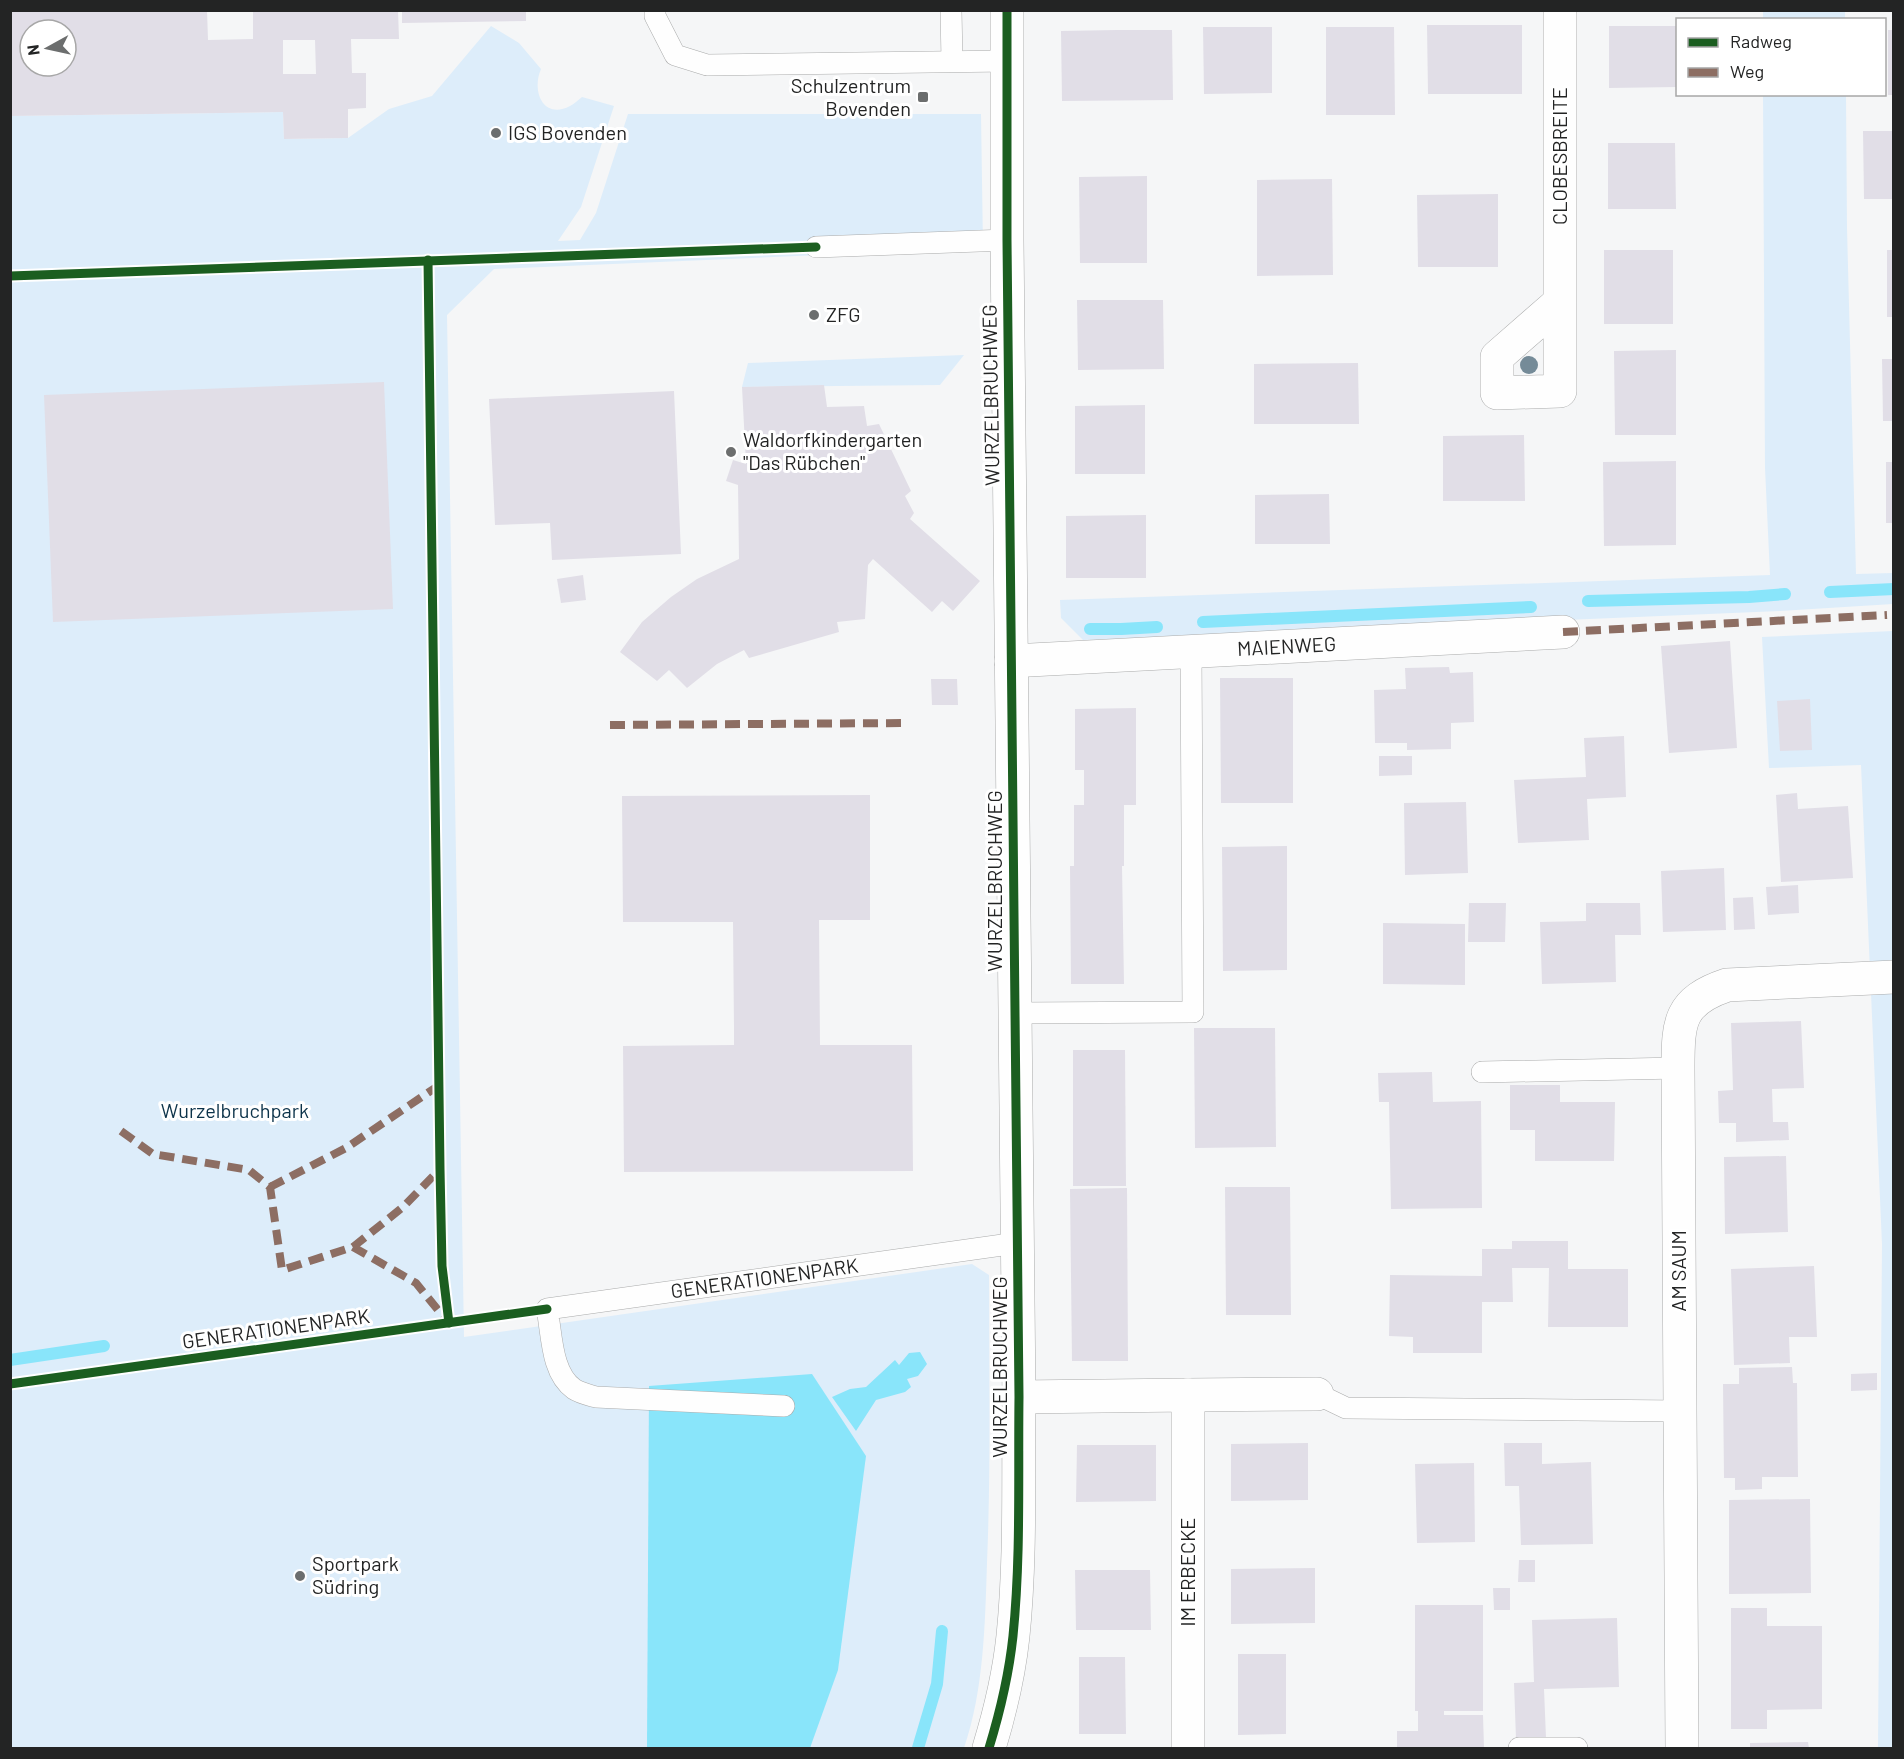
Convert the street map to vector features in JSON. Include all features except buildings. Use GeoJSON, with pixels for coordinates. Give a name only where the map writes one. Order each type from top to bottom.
{"type":"FeatureCollection","features":[{"type":"Feature","properties":{"kind":"street","name":"WURZELBRUCHWEG"},"geometry":{"type":"LineString","coordinates":[[989,1749],[1006,1680],[1013,1636],[1019,1397],[1007,240],[1007,10]]}},
{"type":"Feature","properties":{"kind":"street","name":"CLOBESBREITE"},"geometry":{"type":"LineString","coordinates":[[1560,10],[1560,302]]}},
{"type":"Feature","properties":{"kind":"street","name":"MAIENWEG"},"geometry":{"type":"LineString","coordinates":[[1011,661],[1563,632]]}},
{"type":"Feature","properties":{"kind":"street","name":"AM SAUM"},"geometry":{"type":"LineString","coordinates":[[1682,1749],[1678,1068],[1681,1023],[1688,1008],[1698,998],[1711,990],[1727,985],[1893,977]]}},
{"type":"Feature","properties":{"kind":"street"},"geometry":{"type":"LineString","coordinates":[[1019,1397],[1317,1394]]}},
{"type":"Feature","properties":{"kind":"street","name":"IM ERBECKE"},"geometry":{"type":"LineString","coordinates":[[1188,1395],[1188,1749]]}},
{"type":"Feature","properties":{"kind":"lane"},"geometry":{"type":"LineString","coordinates":[[655,10],[655,16],[675,56],[707,66],[1007,61]]}},
{"type":"Feature","properties":{"kind":"lane"},"geometry":{"type":"LineString","coordinates":[[951,10],[952,61]]}},
{"type":"Feature","properties":{"kind":"lane"},"geometry":{"type":"LineString","coordinates":[[816,247],[1007,240]]}},
{"type":"Feature","properties":{"kind":"lane"},"geometry":{"type":"LineString","coordinates":[[1014,1013],[1193,1012],[1191,651]]}},
{"type":"Feature","properties":{"kind":"lane"},"geometry":{"type":"LineString","coordinates":[[1482,1072],[1678,1068]]}},
{"type":"Feature","properties":{"kind":"lane","name":"GENERATIONENPARK"},"geometry":{"type":"LineString","coordinates":[[784,1406],[596,1397],[575,1390],[565,1380],[557,1362],[547,1309],[1017,1243]]}},
{"type":"Feature","properties":{"kind":"lane"},"geometry":{"type":"LineString","coordinates":[[1317,1394],[1346,1408],[1680,1411]]}},
{"type":"Feature","properties":{"kind":"lane"},"geometry":{"type":"LineString","coordinates":[[1519,1748],[1577,1749]]}},
{"type":"Feature","properties":{"kind":"green space"},"geometry":{"type":"Polygon","coordinates":[[[1763,11],[1845,11],[1845,18],[1763,18],[1763,11]]]}},
{"type":"Feature","properties":{"kind":"green space","name":"Wurzelbruchpark"},"geometry":{"type":"Polygon","coordinates":[[[491,26],[519,43],[541,69],[538,78],[539,95],[547,107],[561,109],[572,105],[582,97],[614,106],[581,207],[558,241],[580,240],[596,213],[628,114],[981,114],[983,248],[494,269],[447,315],[464,1337],[972,1264],[989,1275],[989,1455],[985,1609],[980,1680],[971,1726],[964,1748],[11,1748],[10,116],[283,112],[284,139],[348,138],[389,109],[432,96],[491,26]]]}},
{"type":"Feature","properties":{"kind":"green space"},"geometry":{"type":"Polygon","coordinates":[[[1763,96],[1846,96],[1856,574],[1893,573],[1893,604],[1780,611],[1083,640],[1061,618],[1060,600],[1770,575],[1765,468],[1763,96]]]}},
{"type":"Feature","properties":{"kind":"green space"},"geometry":{"type":"Polygon","coordinates":[[[964,355],[940,385],[742,387],[748,363],[964,355]]]}},
{"type":"Feature","properties":{"kind":"green space"},"geometry":{"type":"Polygon","coordinates":[[[1893,631],[1893,1748],[1878,1748],[1882,1244],[1861,765],[1769,768],[1762,637],[1893,631]]]}},
{"type":"Feature","properties":{"kind":"water"},"geometry":{"type":"Polygon","coordinates":[[[920,1352],[927,1364],[918,1376],[907,1379],[911,1387],[905,1392],[876,1400],[856,1431],[832,1397],[850,1389],[866,1387],[895,1360],[899,1365],[909,1353],[920,1352]]]}},
{"type":"Feature","properties":{"kind":"water"},"geometry":{"type":"Polygon","coordinates":[[[812,1374],[866,1456],[838,1670],[810,1748],[647,1748],[649,1386],[812,1374]]]}},
{"type":"Feature","properties":{"kind":"waterway"},"geometry":{"type":"LineString","coordinates":[[1830,592],[1894,589]]}},
{"type":"Feature","properties":{"kind":"waterway"},"geometry":{"type":"LineString","coordinates":[[1588,601],[1785,594]]}},
{"type":"Feature","properties":{"kind":"waterway"},"geometry":{"type":"LineString","coordinates":[[1203,622],[1531,607]]}},
{"type":"Feature","properties":{"kind":"waterway"},"geometry":{"type":"LineString","coordinates":[[1090,629],[1157,627]]}},
{"type":"Feature","properties":{"kind":"waterway"},"geometry":{"type":"LineString","coordinates":[[10,1360],[104,1346]]}},
{"type":"Feature","properties":{"kind":"waterway"},"geometry":{"type":"LineString","coordinates":[[918,1748],[937,1684],[942,1631]]}},
{"type":"Feature","properties":{"kind":"marked path"},"geometry":{"type":"LineString","coordinates":[[1563,632],[1887,615]]}},
{"type":"Feature","properties":{"kind":"marked path"},"geometry":{"type":"LineString","coordinates":[[610,725],[905,723]]}},
{"type":"Feature","properties":{"kind":"marked path"},"geometry":{"type":"LineString","coordinates":[[270,1187],[346,1148],[438,1086]]}},
{"type":"Feature","properties":{"kind":"marked path"},"geometry":{"type":"LineString","coordinates":[[121,1131],[153,1154],[249,1170],[270,1187],[282,1270],[353,1247],[416,1283],[447,1321]]}},
{"type":"Feature","properties":{"kind":"marked path"},"geometry":{"type":"LineString","coordinates":[[353,1247],[403,1207],[440,1169]]}},
{"type":"Feature","properties":{"kind":"cycle path"},"geometry":{"type":"LineString","coordinates":[[989,1748],[1004,1693],[1011,1650],[1016,1606],[1019,1516],[1007,240],[1007,10]]}},
{"type":"Feature","properties":{"kind":"cycle path"},"geometry":{"type":"LineString","coordinates":[[10,276],[816,247]]}},
{"type":"Feature","properties":{"kind":"cycle path"},"geometry":{"type":"LineString","coordinates":[[428,260],[440,1169],[442,1266],[449,1323]]}},
{"type":"Feature","properties":{"kind":"cycle path"},"geometry":{"type":"LineString","coordinates":[[10,1384],[547,1309]]}},
{"type":"Feature","properties":{"kind":"place","name":"Schulzentrum Bovenden"},"geometry":{"type":"Point","coordinates":[923,97]}},
{"type":"Feature","properties":{"kind":"place","name":"IGS Bovenden"},"geometry":{"type":"Point","coordinates":[496,133]}},
{"type":"Feature","properties":{"kind":"place","name":"ZFG"},"geometry":{"type":"Point","coordinates":[814,315]}},
{"type":"Feature","properties":{"kind":"place","name":"Waldorfkindergarten \"Das Rübchen\""},"geometry":{"type":"Point","coordinates":[731,452]}},
{"type":"Feature","properties":{"kind":"place","name":"Sportpark Südring"},"geometry":{"type":"Point","coordinates":[300,1576]}}]}
